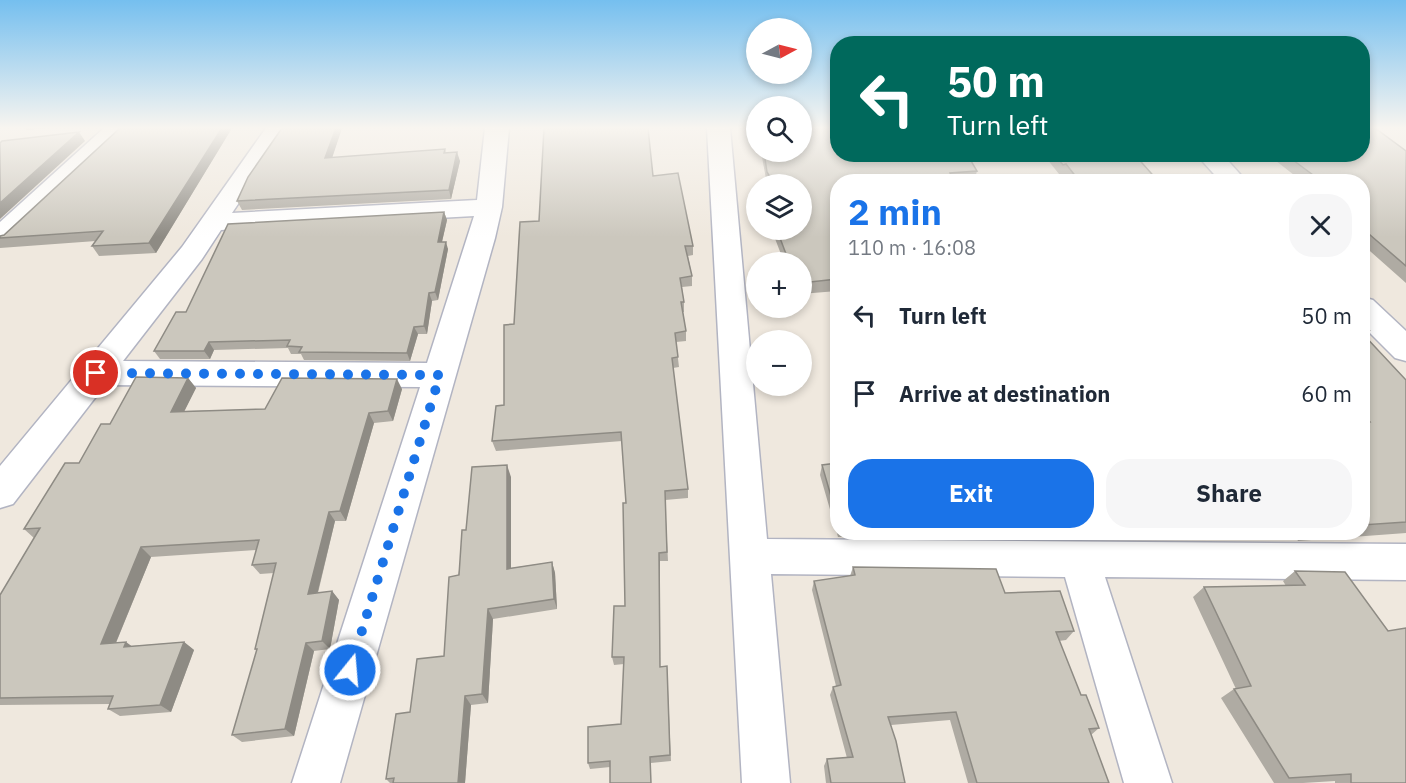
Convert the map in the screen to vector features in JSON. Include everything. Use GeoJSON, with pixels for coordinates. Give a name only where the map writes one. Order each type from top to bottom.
{"type":"FeatureCollection","features":[{"type":"Feature","properties":{"kind":"street"},"geometry":{"type":"LineString","coordinates":[[0,237],[80,165]]}},
{"type":"Feature","properties":{"kind":"street"},"geometry":{"type":"LineString","coordinates":[[0,493],[192,253],[253,165]]}},
{"type":"Feature","properties":{"kind":"street"},"geometry":{"type":"LineString","coordinates":[[316,783],[489,207],[493,165]]}},
{"type":"Feature","properties":{"kind":"street"},"geometry":{"type":"LineString","coordinates":[[721,165],[766,783]]}},
{"type":"Feature","properties":{"kind":"street"},"geometry":{"type":"LineString","coordinates":[[214,222],[489,207]]}},
{"type":"Feature","properties":{"kind":"street"},"geometry":{"type":"LineString","coordinates":[[1370,315],[1406,350]]}},
{"type":"Feature","properties":{"kind":"street"},"geometry":{"type":"LineString","coordinates":[[96,373],[440,375]]}},
{"type":"Feature","properties":{"kind":"street"},"geometry":{"type":"LineString","coordinates":[[749,556],[1406,562]]}},
{"type":"Feature","properties":{"kind":"street"},"geometry":{"type":"LineString","coordinates":[[1079,558],[1148,783]]}},
{"type":"Feature","properties":{"kind":"building"},"geometry":{"type":"Polygon","coordinates":[[[0,165],[43,165],[0,203],[0,165]]]}},
{"type":"Feature","properties":{"kind":"building"},"geometry":{"type":"Polygon","coordinates":[[[80,165],[199,165],[149,243],[92,246],[103,231],[0,238],[80,165]]]}},
{"type":"Feature","properties":{"kind":"building"},"geometry":{"type":"Polygon","coordinates":[[[257,165],[454,165],[449,190],[237,201],[257,165]]]}},
{"type":"Feature","properties":{"kind":"building"},"geometry":{"type":"Polygon","coordinates":[[[542,165],[652,165],[653,176],[678,173],[693,246],[685,246],[692,276],[680,278],[686,331],[675,333],[678,357],[672,358],[688,489],[665,491],[667,552],[659,553],[660,667],[667,666],[670,755],[650,757],[651,783],[610,783],[610,761],[588,763],[588,727],[621,724],[624,657],[612,657],[614,606],[625,606],[623,503],[626,503],[621,432],[492,441],[496,406],[504,405],[504,325],[514,324],[520,222],[539,221],[542,165]]]}},
{"type":"Feature","properties":{"kind":"building"},"geometry":{"type":"Polygon","coordinates":[[[766,165],[973,165],[977,171],[951,174],[830,174],[830,280],[812,282],[812,252],[785,252],[781,240],[812,240],[812,174],[768,174],[766,165]]]}},
{"type":"Feature","properties":{"kind":"building"},"geometry":{"type":"Polygon","coordinates":[[[1066,165],[1143,165],[1152,174],[1074,174],[1066,165]]]}},
{"type":"Feature","properties":{"kind":"building"},"geometry":{"type":"Polygon","coordinates":[[[1299,165],[1406,165],[1406,266],[1370,235],[1370,174],[1312,174],[1299,165]]]}},
{"type":"Feature","properties":{"kind":"building"},"geometry":{"type":"Polygon","coordinates":[[[444,212],[438,242],[446,242],[435,292],[429,293],[424,326],[414,327],[407,353],[299,352],[302,347],[287,346],[290,340],[209,342],[204,351],[154,351],[176,312],[186,312],[228,224],[444,212]]]}},
{"type":"Feature","properties":{"kind":"building"},"geometry":{"type":"Polygon","coordinates":[[[1370,342],[1406,380],[1406,522],[1370,524],[1370,342]]]}},
{"type":"Feature","properties":{"kind":"building"},"geometry":{"type":"Polygon","coordinates":[[[136,377],[188,378],[171,412],[265,409],[282,378],[397,379],[388,411],[369,413],[340,511],[329,512],[308,594],[332,591],[322,641],[306,643],[285,729],[232,735],[257,649],[255,649],[276,563],[252,565],[259,540],[141,547],[101,644],[126,642],[124,647],[184,642],[160,705],[108,709],[113,696],[0,698],[0,595],[40,528],[24,529],[65,463],[79,463],[101,424],[110,424],[136,377]]]}},
{"type":"Feature","properties":{"kind":"building"},"geometry":{"type":"Polygon","coordinates":[[[830,464],[830,493],[822,465],[830,464]]]}},
{"type":"Feature","properties":{"kind":"building"},"geometry":{"type":"Polygon","coordinates":[[[507,465],[507,569],[552,562],[554,599],[488,609],[482,694],[465,696],[458,783],[393,783],[394,778],[386,779],[396,714],[410,712],[417,659],[444,656],[449,577],[459,575],[462,530],[466,530],[472,467],[507,465]]]}},
{"type":"Feature","properties":{"kind":"building"},"geometry":{"type":"Polygon","coordinates":[[[853,567],[996,569],[1005,593],[1060,591],[1074,631],[1056,632],[1081,695],[1086,695],[1099,728],[1089,729],[1109,783],[977,783],[956,712],[888,717],[905,783],[831,783],[827,759],[853,757],[833,687],[841,685],[814,581],[855,575],[853,567]]]}},
{"type":"Feature","properties":{"kind":"building"},"geometry":{"type":"Polygon","coordinates":[[[1295,571],[1345,572],[1388,631],[1406,628],[1406,783],[1351,783],[1351,774],[1289,778],[1234,689],[1251,686],[1204,587],[1305,585],[1295,571]]]}},
{"type":"Feature","properties":{"kind":"route"},"geometry":{"type":"LineString","coordinates":[[96,373],[440,375],[350,670]]}}]}
